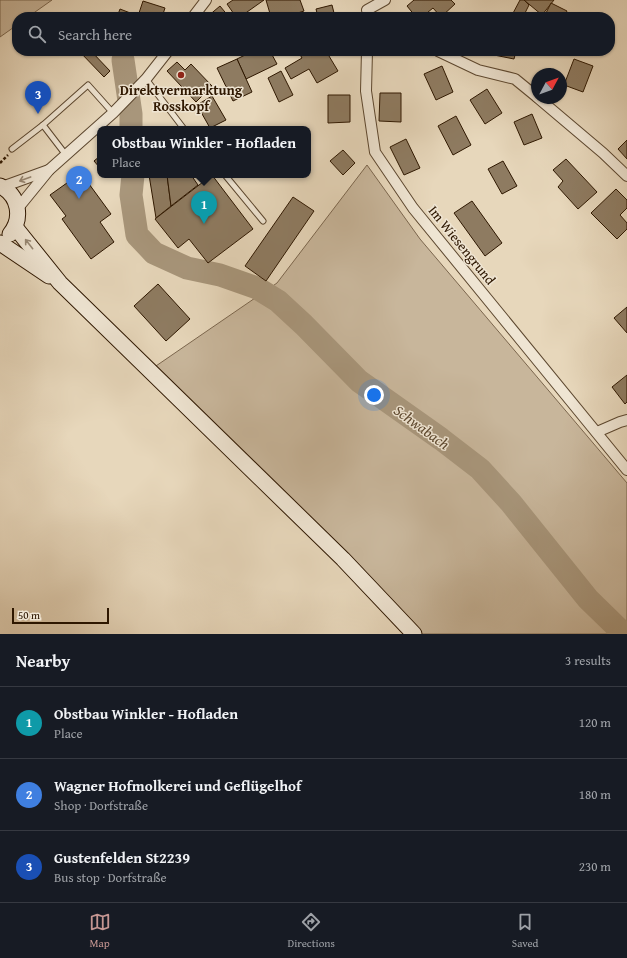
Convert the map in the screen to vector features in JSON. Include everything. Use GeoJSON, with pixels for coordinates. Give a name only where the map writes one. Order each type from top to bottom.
{"type":"FeatureCollection","features":[{"type":"Feature","properties":{"kind":"main road"},"geometry":{"type":"LineString","coordinates":[[1,187],[12,196],[18,208],[18,218],[11,233],[0,242],[60,283]]}},
{"type":"Feature","properties":{"kind":"main road"},"geometry":{"type":"LineString","coordinates":[[15,226],[60,283],[332,548],[414,634]]}},
{"type":"Feature","properties":{"kind":"street"},"geometry":{"type":"LineString","coordinates":[[197,12],[206,0]]}},
{"type":"Feature","properties":{"kind":"street"},"geometry":{"type":"LineString","coordinates":[[364,0],[367,12]]}},
{"type":"Feature","properties":{"kind":"street"},"geometry":{"type":"LineString","coordinates":[[371,12],[385,0]]}},
{"type":"Feature","properties":{"kind":"street"},"geometry":{"type":"LineString","coordinates":[[99,126],[123,104],[146,79],[164,56]]}},
{"type":"Feature","properties":{"kind":"street","name":"Im Wiesengrund"},"geometry":{"type":"LineString","coordinates":[[367,56],[366,91],[375,152],[413,208],[627,470]]}},
{"type":"Feature","properties":{"kind":"street"},"geometry":{"type":"LineString","coordinates":[[449,56],[478,70],[515,79],[531,93]]}},
{"type":"Feature","properties":{"kind":"street"},"geometry":{"type":"LineString","coordinates":[[544,104],[603,153],[627,176]]}},
{"type":"Feature","properties":{"kind":"street"},"geometry":{"type":"LineString","coordinates":[[18,208],[48,170],[97,128]]}},
{"type":"Feature","properties":{"kind":"street"},"geometry":{"type":"LineString","coordinates":[[1,187],[48,170]]}},
{"type":"Feature","properties":{"kind":"street"},"geometry":{"type":"LineString","coordinates":[[597,432],[627,420]]}},
{"type":"Feature","properties":{"kind":"lane"},"geometry":{"type":"LineString","coordinates":[[146,79],[182,126]]}},
{"type":"Feature","properties":{"kind":"lane"},"geometry":{"type":"LineString","coordinates":[[12,149],[43,125],[88,85],[113,113]]}},
{"type":"Feature","properties":{"kind":"lane"},"geometry":{"type":"LineString","coordinates":[[43,125],[66,156]]}},
{"type":"Feature","properties":{"kind":"lane"},"geometry":{"type":"LineString","coordinates":[[228,178],[263,220]]}},
{"type":"Feature","properties":{"kind":"shaded area"},"geometry":{"type":"Polygon","coordinates":[[[0,0],[52,0],[35,12],[12,12],[12,29],[0,37],[0,0]]]}},
{"type":"Feature","properties":{"kind":"shaded area"},"geometry":{"type":"Polygon","coordinates":[[[367,165],[420,239],[627,483],[627,634],[414,634],[153,368],[277,283],[367,165]]]}},
{"type":"Feature","properties":{"kind":"building"},"geometry":{"type":"Polygon","coordinates":[[[233,0],[264,0],[247,12],[233,12],[227,4],[233,0]]]}},
{"type":"Feature","properties":{"kind":"building"},"geometry":{"type":"Polygon","coordinates":[[[266,0],[300,0],[304,11],[301,12],[270,12],[266,0]]]}},
{"type":"Feature","properties":{"kind":"building"},"geometry":{"type":"Polygon","coordinates":[[[414,0],[451,0],[455,4],[446,12],[437,12],[433,8],[428,12],[412,12],[407,6],[414,0]]]}},
{"type":"Feature","properties":{"kind":"building"},"geometry":{"type":"Polygon","coordinates":[[[520,0],[524,0],[529,5],[526,12],[514,12],[520,0]]]}},
{"type":"Feature","properties":{"kind":"building"},"geometry":{"type":"Polygon","coordinates":[[[524,0],[554,0],[544,12],[538,12],[524,0]]]}},
{"type":"Feature","properties":{"kind":"building"},"geometry":{"type":"Polygon","coordinates":[[[143,1],[165,8],[164,12],[139,12],[143,1]]]}},
{"type":"Feature","properties":{"kind":"building"},"geometry":{"type":"Polygon","coordinates":[[[551,3],[567,11],[566,12],[546,12],[551,3]]]}},
{"type":"Feature","properties":{"kind":"building"},"geometry":{"type":"Polygon","coordinates":[[[332,5],[334,12],[317,12],[316,9],[332,5]]]}},
{"type":"Feature","properties":{"kind":"building"},"geometry":{"type":"Polygon","coordinates":[[[220,6],[225,12],[213,12],[220,6]]]}},
{"type":"Feature","properties":{"kind":"building"},"geometry":{"type":"Polygon","coordinates":[[[120,9],[128,12],[119,12],[120,9]]]}},
{"type":"Feature","properties":{"kind":"building"},"geometry":{"type":"Polygon","coordinates":[[[84,56],[96,56],[110,71],[104,77],[84,56]]]}},
{"type":"Feature","properties":{"kind":"building"},"geometry":{"type":"Polygon","coordinates":[[[243,56],[273,56],[277,64],[246,79],[237,59],[243,56]]]}},
{"type":"Feature","properties":{"kind":"building"},"geometry":{"type":"Polygon","coordinates":[[[301,56],[329,56],[338,71],[317,83],[309,69],[291,79],[285,68],[302,58],[301,56]]]}},
{"type":"Feature","properties":{"kind":"building"},"geometry":{"type":"Polygon","coordinates":[[[499,56],[515,56],[514,59],[499,56]]]}},
{"type":"Feature","properties":{"kind":"building"},"geometry":{"type":"Polygon","coordinates":[[[237,59],[252,92],[233,101],[217,68],[237,59]]]}},
{"type":"Feature","properties":{"kind":"building"},"geometry":{"type":"Polygon","coordinates":[[[574,59],[593,66],[583,92],[567,86],[567,77],[574,59]]]}},
{"type":"Feature","properties":{"kind":"building"},"geometry":{"type":"Polygon","coordinates":[[[177,62],[185,70],[191,64],[212,86],[196,102],[167,71],[177,62]]]}},
{"type":"Feature","properties":{"kind":"building"},"geometry":{"type":"Polygon","coordinates":[[[442,66],[453,92],[436,100],[424,74],[442,66]]]}},
{"type":"Feature","properties":{"kind":"building"},"geometry":{"type":"Polygon","coordinates":[[[281,71],[293,95],[279,102],[268,78],[281,71]]]}},
{"type":"Feature","properties":{"kind":"building"},"geometry":{"type":"Polygon","coordinates":[[[487,89],[502,113],[485,124],[470,100],[487,89]]]}},
{"type":"Feature","properties":{"kind":"building"},"geometry":{"type":"Polygon","coordinates":[[[380,93],[401,93],[401,122],[379,121],[380,93]]]}},
{"type":"Feature","properties":{"kind":"building"},"geometry":{"type":"Polygon","coordinates":[[[328,95],[350,95],[350,122],[328,123],[328,95]]]}},
{"type":"Feature","properties":{"kind":"building"},"geometry":{"type":"Polygon","coordinates":[[[212,96],[226,120],[214,126],[209,126],[197,105],[212,96]]]}},
{"type":"Feature","properties":{"kind":"building"},"geometry":{"type":"Polygon","coordinates":[[[532,114],[542,138],[524,145],[514,122],[532,114]]]}},
{"type":"Feature","properties":{"kind":"building"},"geometry":{"type":"Polygon","coordinates":[[[456,116],[471,145],[453,155],[438,126],[456,116]]]}},
{"type":"Feature","properties":{"kind":"building"},"geometry":{"type":"Polygon","coordinates":[[[406,139],[420,168],[404,175],[390,147],[406,139]]]}},
{"type":"Feature","properties":{"kind":"building"},"geometry":{"type":"Polygon","coordinates":[[[627,140],[627,159],[618,149],[627,140]]]}},
{"type":"Feature","properties":{"kind":"building"},"geometry":{"type":"Polygon","coordinates":[[[343,150],[355,163],[343,175],[330,161],[343,150]]]}},
{"type":"Feature","properties":{"kind":"building"},"geometry":{"type":"Polygon","coordinates":[[[566,159],[597,192],[578,209],[558,187],[563,181],[553,170],[566,159]]]}},
{"type":"Feature","properties":{"kind":"building"},"geometry":{"type":"Polygon","coordinates":[[[503,161],[517,186],[502,194],[488,169],[503,161]]]}},
{"type":"Feature","properties":{"kind":"building"},"geometry":{"type":"Polygon","coordinates":[[[81,173],[111,214],[100,222],[114,242],[91,259],[62,219],[66,216],[50,195],[81,173]]]}},
{"type":"Feature","properties":{"kind":"building"},"geometry":{"type":"Polygon","coordinates":[[[149,178],[167,178],[171,206],[156,218],[149,178]]]}},
{"type":"Feature","properties":{"kind":"building"},"geometry":{"type":"Polygon","coordinates":[[[167,178],[193,178],[198,185],[171,206],[167,178]]]}},
{"type":"Feature","properties":{"kind":"building"},"geometry":{"type":"Polygon","coordinates":[[[208,178],[214,178],[253,229],[208,263],[189,239],[178,248],[155,219],[208,178]]]}},
{"type":"Feature","properties":{"kind":"building"},"geometry":{"type":"Polygon","coordinates":[[[616,189],[627,200],[627,208],[620,215],[627,223],[627,229],[617,239],[591,213],[616,189]]]}},
{"type":"Feature","properties":{"kind":"building"},"geometry":{"type":"Polygon","coordinates":[[[293,197],[314,211],[266,281],[245,266],[293,197]]]}},
{"type":"Feature","properties":{"kind":"building"},"geometry":{"type":"Polygon","coordinates":[[[472,201],[502,243],[485,256],[454,213],[472,201]]]}},
{"type":"Feature","properties":{"kind":"building"},"geometry":{"type":"Polygon","coordinates":[[[158,284],[190,319],[166,341],[134,306],[158,284]]]}},
{"type":"Feature","properties":{"kind":"building"},"geometry":{"type":"Polygon","coordinates":[[[627,307],[627,333],[614,318],[627,307]]]}},
{"type":"Feature","properties":{"kind":"building"},"geometry":{"type":"Polygon","coordinates":[[[627,375],[627,402],[625,404],[612,387],[627,375]]]}},
{"type":"Feature","properties":{"kind":"waterway","name":"Schwabach"},"geometry":{"type":"LineString","coordinates":[[123,60],[131,114],[131,126]]}},
{"type":"Feature","properties":{"kind":"waterway","name":"Schwabach"},"geometry":{"type":"LineString","coordinates":[[133,178],[131,195],[137,235],[154,253],[187,268],[220,275],[257,288],[278,301],[359,381],[441,439],[480,469],[511,503],[588,599],[624,634]]}},
{"type":"Feature","properties":{"kind":"place","name":"Direktvermarktung Rosskopf"},"geometry":{"type":"Point","coordinates":[181,75]}},
{"type":"Feature","properties":{"kind":"place","name":"Gustenfelden St2239"},"geometry":{"type":"Point","coordinates":[38,114]}},
{"type":"Feature","properties":{"kind":"place","name":"Wagner Hofmolkerei und Geflügelhof"},"geometry":{"type":"Point","coordinates":[79,199]}},
{"type":"Feature","properties":{"kind":"place","name":"Obstbau Winkler - Hofladen"},"geometry":{"type":"Point","coordinates":[204,224]}}]}
